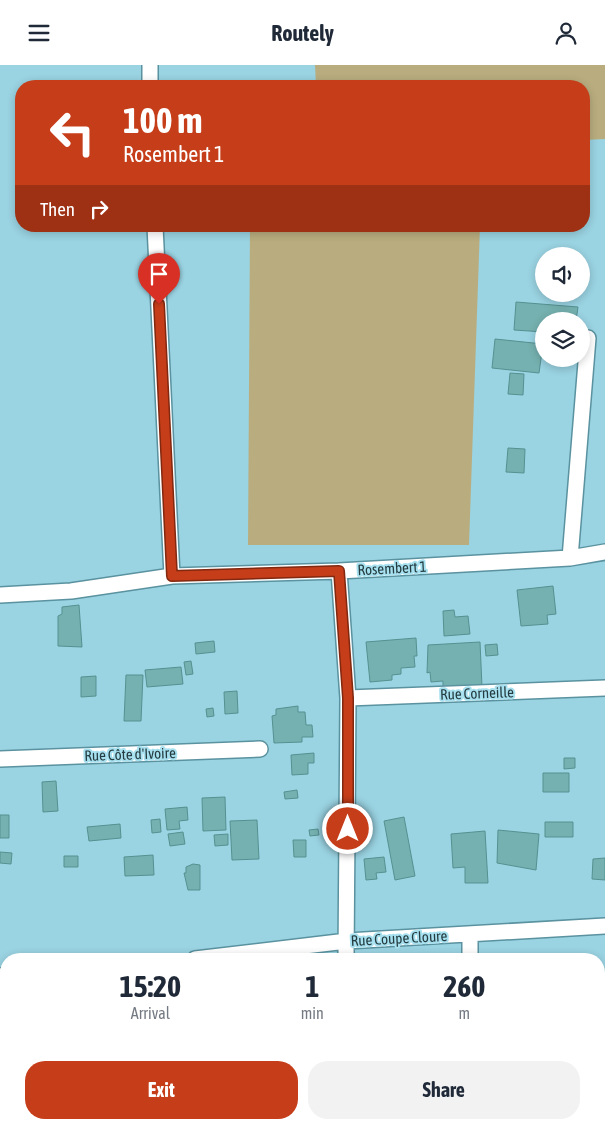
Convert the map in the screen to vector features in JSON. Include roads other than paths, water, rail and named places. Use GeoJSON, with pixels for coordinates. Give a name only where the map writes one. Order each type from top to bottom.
{"type":"FeatureCollection","features":[{"type":"Feature","properties":{"kind":"street"},"geometry":{"type":"LineString","coordinates":[[150,65],[150,80]]}},
{"type":"Feature","properties":{"kind":"street"},"geometry":{"type":"LineString","coordinates":[[155,232],[172,576]]}},
{"type":"Feature","properties":{"kind":"street"},"geometry":{"type":"LineString","coordinates":[[570,558],[586,367]]}},
{"type":"Feature","properties":{"kind":"street","name":"Rosembert 1"},"geometry":{"type":"LineString","coordinates":[[0,595],[71,591],[172,576],[339,571],[570,558],[605,552]]}},
{"type":"Feature","properties":{"kind":"street"},"geometry":{"type":"LineString","coordinates":[[339,571],[348,698],[346,953]]}},
{"type":"Feature","properties":{"kind":"street","name":"Rue Corneille"},"geometry":{"type":"LineString","coordinates":[[348,698],[605,688]]}},
{"type":"Feature","properties":{"kind":"street","name":"Rue Côte d'Ivoire"},"geometry":{"type":"LineString","coordinates":[[0,759],[260,749]]}},
{"type":"Feature","properties":{"kind":"street","name":"Rue Coupe Cloure"},"geometry":{"type":"LineString","coordinates":[[286,953],[347,941],[605,926]]}},
{"type":"Feature","properties":{"kind":"street"},"geometry":{"type":"LineString","coordinates":[[470,934],[470,953]]}}]}
